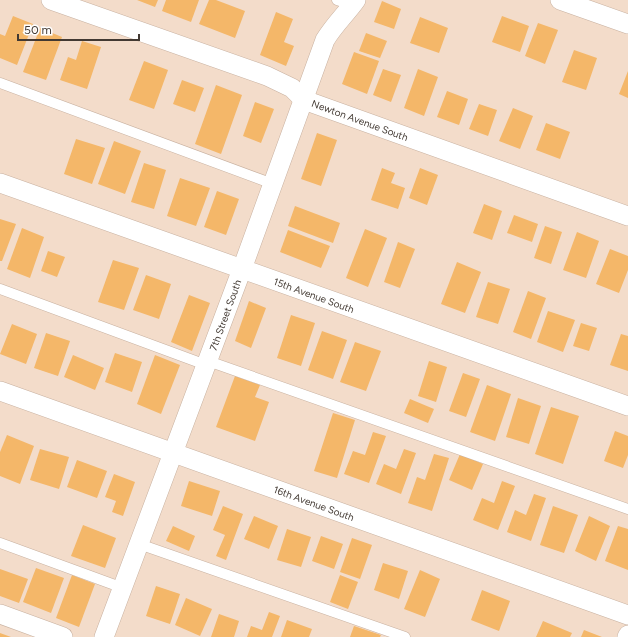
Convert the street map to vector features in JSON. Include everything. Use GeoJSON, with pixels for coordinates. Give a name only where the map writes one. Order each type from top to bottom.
{"type":"FeatureCollection","features":[{"type":"Feature","properties":{"kind":"street","name":"Newton Avenue South"},"geometry":{"type":"LineString","coordinates":[[51,0],[267,76],[292,88],[304,100],[628,216]]}},
{"type":"Feature","properties":{"kind":"street"},"geometry":{"type":"LineString","coordinates":[[560,0],[628,24]]}},
{"type":"Feature","properties":{"kind":"street","name":"7th Street South"},"geometry":{"type":"LineString","coordinates":[[104,637],[242,269],[325,40],[348,2]]}},
{"type":"Feature","properties":{"kind":"street","name":"15th Avenue South"},"geometry":{"type":"LineString","coordinates":[[0,184],[628,406]]}},
{"type":"Feature","properties":{"kind":"street","name":"16th Avenue South"},"geometry":{"type":"LineString","coordinates":[[0,391],[628,615]]}},
{"type":"Feature","properties":{"kind":"street"},"geometry":{"type":"LineString","coordinates":[[0,614],[64,637]]}},
{"type":"Feature","properties":{"kind":"lane"},"geometry":{"type":"LineString","coordinates":[[0,83],[273,184]]}},
{"type":"Feature","properties":{"kind":"lane"},"geometry":{"type":"LineString","coordinates":[[0,289],[207,363],[628,509]]}},
{"type":"Feature","properties":{"kind":"lane"},"geometry":{"type":"LineString","coordinates":[[0,543],[123,588]]}},
{"type":"Feature","properties":{"kind":"lane"},"geometry":{"type":"LineString","coordinates":[[139,544],[405,637]]}},
{"type":"Feature","properties":{"kind":"building"},"geometry":{"type":"Polygon","coordinates":[[[137,0],[158,0],[155,7],[137,0]]]}},
{"type":"Feature","properties":{"kind":"building"},"geometry":{"type":"Polygon","coordinates":[[[166,0],[199,0],[191,22],[162,11],[166,0]]]}},
{"type":"Feature","properties":{"kind":"building"},"geometry":{"type":"Polygon","coordinates":[[[209,0],[216,0],[245,11],[235,38],[199,24],[209,0]]]}},
{"type":"Feature","properties":{"kind":"building"},"geometry":{"type":"Polygon","coordinates":[[[382,1],[401,9],[394,29],[374,22],[382,1]]]}},
{"type":"Feature","properties":{"kind":"building"},"geometry":{"type":"Polygon","coordinates":[[[276,12],[293,19],[284,42],[294,46],[286,66],[260,55],[276,12]]]}},
{"type":"Feature","properties":{"kind":"building"},"geometry":{"type":"Polygon","coordinates":[[[13,16],[33,24],[17,65],[0,58],[0,34],[5,36],[13,16]]]}},
{"type":"Feature","properties":{"kind":"building"},"geometry":{"type":"Polygon","coordinates":[[[502,16],[529,26],[520,52],[492,42],[502,16]]]}},
{"type":"Feature","properties":{"kind":"building"},"geometry":{"type":"Polygon","coordinates":[[[420,17],[448,28],[439,53],[410,43],[420,17]]]}},
{"type":"Feature","properties":{"kind":"building"},"geometry":{"type":"Polygon","coordinates":[[[538,23],[558,30],[545,64],[525,56],[538,23]]]}},
{"type":"Feature","properties":{"kind":"building"},"geometry":{"type":"Polygon","coordinates":[[[40,28],[62,37],[46,80],[23,72],[40,28]]]}},
{"type":"Feature","properties":{"kind":"building"},"geometry":{"type":"Polygon","coordinates":[[[366,33],[387,41],[380,58],[359,51],[366,33]]]}},
{"type":"Feature","properties":{"kind":"building"},"geometry":{"type":"Polygon","coordinates":[[[82,41],[101,47],[87,89],[60,80],[68,57],[76,60],[82,41]]]}},
{"type":"Feature","properties":{"kind":"building"},"geometry":{"type":"Polygon","coordinates":[[[574,50],[597,58],[586,90],[562,82],[574,50]]]}},
{"type":"Feature","properties":{"kind":"building"},"geometry":{"type":"Polygon","coordinates":[[[354,52],[379,61],[367,94],[342,84],[354,52]]]}},
{"type":"Feature","properties":{"kind":"building"},"geometry":{"type":"Polygon","coordinates":[[[144,61],[168,70],[154,109],[129,100],[144,61]]]}},
{"type":"Feature","properties":{"kind":"building"},"geometry":{"type":"Polygon","coordinates":[[[383,69],[401,75],[391,102],[373,95],[383,69]]]}},
{"type":"Feature","properties":{"kind":"building"},"geometry":{"type":"Polygon","coordinates":[[[418,69],[438,77],[424,116],[404,108],[418,69]]]}},
{"type":"Feature","properties":{"kind":"building"},"geometry":{"type":"Polygon","coordinates":[[[628,71],[628,98],[619,94],[628,71]]]}},
{"type":"Feature","properties":{"kind":"building"},"geometry":{"type":"Polygon","coordinates":[[[182,80],[204,88],[195,112],[173,104],[182,80]]]}},
{"type":"Feature","properties":{"kind":"building"},"geometry":{"type":"Polygon","coordinates":[[[216,85],[242,95],[221,154],[195,144],[216,85]]]}},
{"type":"Feature","properties":{"kind":"building"},"geometry":{"type":"Polygon","coordinates":[[[447,91],[468,99],[459,125],[437,117],[447,91]]]}},
{"type":"Feature","properties":{"kind":"building"},"geometry":{"type":"Polygon","coordinates":[[[255,102],[274,109],[261,143],[243,136],[255,102]]]}},
{"type":"Feature","properties":{"kind":"building"},"geometry":{"type":"Polygon","coordinates":[[[479,104],[497,110],[488,136],[469,129],[479,104]]]}},
{"type":"Feature","properties":{"kind":"building"},"geometry":{"type":"Polygon","coordinates":[[[513,108],[533,116],[520,149],[499,141],[513,108]]]}},
{"type":"Feature","properties":{"kind":"building"},"geometry":{"type":"Polygon","coordinates":[[[546,123],[570,132],[560,159],[536,150],[546,123]]]}},
{"type":"Feature","properties":{"kind":"building"},"geometry":{"type":"Polygon","coordinates":[[[317,133],[337,140],[321,186],[301,179],[317,133]]]}},
{"type":"Feature","properties":{"kind":"building"},"geometry":{"type":"Polygon","coordinates":[[[76,139],[105,148],[92,184],[64,174],[76,139]]]}},
{"type":"Feature","properties":{"kind":"building"},"geometry":{"type":"Polygon","coordinates":[[[114,141],[141,151],[125,194],[98,184],[114,141]]]}},
{"type":"Feature","properties":{"kind":"building"},"geometry":{"type":"Polygon","coordinates":[[[144,163],[166,170],[154,209],[131,202],[144,163]]]}},
{"type":"Feature","properties":{"kind":"building"},"geometry":{"type":"Polygon","coordinates":[[[382,168],[395,173],[391,183],[405,188],[398,209],[371,200],[382,168]]]}},
{"type":"Feature","properties":{"kind":"building"},"geometry":{"type":"Polygon","coordinates":[[[420,168],[438,175],[427,205],[409,198],[420,168]]]}},
{"type":"Feature","properties":{"kind":"building"},"geometry":{"type":"Polygon","coordinates":[[[180,178],[210,188],[196,226],[167,216],[180,178]]]}},
{"type":"Feature","properties":{"kind":"building"},"geometry":{"type":"Polygon","coordinates":[[[217,191],[239,199],[226,235],[204,227],[217,191]]]}},
{"type":"Feature","properties":{"kind":"building"},"geometry":{"type":"Polygon","coordinates":[[[484,204],[502,211],[492,240],[473,233],[484,204]]]}},
{"type":"Feature","properties":{"kind":"building"},"geometry":{"type":"Polygon","coordinates":[[[295,206],[340,223],[333,243],[288,226],[295,206]]]}},
{"type":"Feature","properties":{"kind":"building"},"geometry":{"type":"Polygon","coordinates":[[[514,215],[538,224],[532,242],[507,233],[514,215]]]}},
{"type":"Feature","properties":{"kind":"building"},"geometry":{"type":"Polygon","coordinates":[[[0,219],[16,224],[2,261],[0,261],[0,219]]]}},
{"type":"Feature","properties":{"kind":"building"},"geometry":{"type":"Polygon","coordinates":[[[545,226],[562,232],[551,264],[534,258],[545,226]]]}},
{"type":"Feature","properties":{"kind":"building"},"geometry":{"type":"Polygon","coordinates":[[[22,228],[44,237],[30,278],[7,269],[22,228]]]}},
{"type":"Feature","properties":{"kind":"building"},"geometry":{"type":"Polygon","coordinates":[[[365,229],[387,238],[368,287],[346,278],[365,229]]]}},
{"type":"Feature","properties":{"kind":"building"},"geometry":{"type":"Polygon","coordinates":[[[288,230],[330,246],[321,268],[280,252],[288,230]]]}},
{"type":"Feature","properties":{"kind":"building"},"geometry":{"type":"Polygon","coordinates":[[[577,232],[599,241],[586,278],[563,270],[577,232]]]}},
{"type":"Feature","properties":{"kind":"building"},"geometry":{"type":"Polygon","coordinates":[[[398,242],[415,249],[400,288],[384,282],[398,242]]]}},
{"type":"Feature","properties":{"kind":"building"},"geometry":{"type":"Polygon","coordinates":[[[610,249],[628,256],[628,270],[619,293],[596,284],[610,249]]]}},
{"type":"Feature","properties":{"kind":"building"},"geometry":{"type":"Polygon","coordinates":[[[48,251],[65,257],[57,277],[41,271],[48,251]]]}},
{"type":"Feature","properties":{"kind":"building"},"geometry":{"type":"Polygon","coordinates":[[[113,260],[139,268],[124,310],[98,302],[113,260]]]}},
{"type":"Feature","properties":{"kind":"building"},"geometry":{"type":"Polygon","coordinates":[[[457,262],[481,272],[465,313],[441,304],[457,262]]]}},
{"type":"Feature","properties":{"kind":"building"},"geometry":{"type":"Polygon","coordinates":[[[146,275],[171,284],[159,319],[133,310],[146,275]]]}},
{"type":"Feature","properties":{"kind":"building"},"geometry":{"type":"Polygon","coordinates":[[[488,282],[510,289],[498,324],[476,317],[488,282]]]}},
{"type":"Feature","properties":{"kind":"building"},"geometry":{"type":"Polygon","coordinates":[[[528,291],[546,298],[531,339],[513,332],[528,291]]]}},
{"type":"Feature","properties":{"kind":"building"},"geometry":{"type":"Polygon","coordinates":[[[189,295],[210,303],[192,351],[171,342],[189,295]]]}},
{"type":"Feature","properties":{"kind":"building"},"geometry":{"type":"Polygon","coordinates":[[[249,301],[266,308],[251,348],[235,341],[249,301]]]}},
{"type":"Feature","properties":{"kind":"building"},"geometry":{"type":"Polygon","coordinates":[[[548,311],[575,320],[563,352],[537,342],[548,311]]]}},
{"type":"Feature","properties":{"kind":"building"},"geometry":{"type":"Polygon","coordinates":[[[291,315],[315,323],[301,366],[277,358],[291,315]]]}},
{"type":"Feature","properties":{"kind":"building"},"geometry":{"type":"Polygon","coordinates":[[[581,323],[597,328],[589,351],[573,346],[581,323]]]}},
{"type":"Feature","properties":{"kind":"building"},"geometry":{"type":"Polygon","coordinates":[[[12,324],[37,334],[26,364],[0,354],[12,324]]]}},
{"type":"Feature","properties":{"kind":"building"},"geometry":{"type":"Polygon","coordinates":[[[322,331],[347,340],[333,379],[308,370],[322,331]]]}},
{"type":"Feature","properties":{"kind":"building"},"geometry":{"type":"Polygon","coordinates":[[[46,333],[70,341],[58,376],[34,368],[46,333]]]}},
{"type":"Feature","properties":{"kind":"building"},"geometry":{"type":"Polygon","coordinates":[[[621,334],[628,336],[628,371],[610,365],[621,334]]]}},
{"type":"Feature","properties":{"kind":"building"},"geometry":{"type":"Polygon","coordinates":[[[355,342],[381,351],[366,391],[340,382],[355,342]]]}},
{"type":"Feature","properties":{"kind":"building"},"geometry":{"type":"Polygon","coordinates":[[[115,353],[142,362],[132,392],[105,382],[115,353]]]}},
{"type":"Feature","properties":{"kind":"building"},"geometry":{"type":"Polygon","coordinates":[[[73,355],[104,368],[95,390],[64,377],[73,355]]]}},
{"type":"Feature","properties":{"kind":"building"},"geometry":{"type":"Polygon","coordinates":[[[155,355],[180,365],[161,414],[137,404],[155,355]]]}},
{"type":"Feature","properties":{"kind":"building"},"geometry":{"type":"Polygon","coordinates":[[[429,361],[447,367],[436,402],[418,396],[429,361]]]}},
{"type":"Feature","properties":{"kind":"building"},"geometry":{"type":"Polygon","coordinates":[[[463,373],[480,379],[466,417],[449,411],[463,373]]]}},
{"type":"Feature","properties":{"kind":"building"},"geometry":{"type":"Polygon","coordinates":[[[235,376],[260,385],[255,397],[269,402],[255,441],[216,427],[235,376]]]}},
{"type":"Feature","properties":{"kind":"building"},"geometry":{"type":"Polygon","coordinates":[[[487,385],[511,394],[495,441],[470,432],[487,385]]]}},
{"type":"Feature","properties":{"kind":"building"},"geometry":{"type":"Polygon","coordinates":[[[518,398],[541,406],[529,444],[506,437],[518,398]]]}},
{"type":"Feature","properties":{"kind":"building"},"geometry":{"type":"Polygon","coordinates":[[[410,399],[434,409],[428,423],[404,413],[410,399]]]}},
{"type":"Feature","properties":{"kind":"building"},"geometry":{"type":"Polygon","coordinates":[[[551,407],[579,416],[563,464],[535,454],[551,407]]]}},
{"type":"Feature","properties":{"kind":"building"},"geometry":{"type":"Polygon","coordinates":[[[333,413],[355,420],[337,478],[314,471],[333,413]]]}},
{"type":"Feature","properties":{"kind":"building"},"geometry":{"type":"Polygon","coordinates":[[[615,431],[628,436],[628,455],[623,468],[604,461],[615,431]]]}},
{"type":"Feature","properties":{"kind":"building"},"geometry":{"type":"Polygon","coordinates":[[[373,432],[386,436],[369,483],[344,474],[353,451],[365,455],[373,432]]]}},
{"type":"Feature","properties":{"kind":"building"},"geometry":{"type":"Polygon","coordinates":[[[7,435],[34,446],[20,484],[0,476],[0,452],[7,435]]]}},
{"type":"Feature","properties":{"kind":"building"},"geometry":{"type":"Polygon","coordinates":[[[40,449],[69,457],[59,489],[30,480],[40,449]]]}},
{"type":"Feature","properties":{"kind":"building"},"geometry":{"type":"Polygon","coordinates":[[[404,449],[416,453],[401,494],[376,484],[384,464],[396,469],[404,449]]]}},
{"type":"Feature","properties":{"kind":"building"},"geometry":{"type":"Polygon","coordinates":[[[434,454],[449,458],[432,511],[408,503],[417,477],[425,480],[434,454]]]}},
{"type":"Feature","properties":{"kind":"building"},"geometry":{"type":"Polygon","coordinates":[[[460,454],[483,464],[472,490],[449,480],[460,454]]]}},
{"type":"Feature","properties":{"kind":"building"},"geometry":{"type":"Polygon","coordinates":[[[77,460],[107,471],[97,498],[67,487],[77,460]]]}},
{"type":"Feature","properties":{"kind":"building"},"geometry":{"type":"Polygon","coordinates":[[[114,474],[135,482],[123,516],[112,512],[116,501],[105,497],[114,474]]]}},
{"type":"Feature","properties":{"kind":"building"},"geometry":{"type":"Polygon","coordinates":[[[189,481],[220,491],[212,516],[181,506],[189,481]]]}},
{"type":"Feature","properties":{"kind":"building"},"geometry":{"type":"Polygon","coordinates":[[[502,481],[515,486],[498,530],[473,520],[482,498],[494,503],[502,481]]]}},
{"type":"Feature","properties":{"kind":"building"},"geometry":{"type":"Polygon","coordinates":[[[534,494],[546,498],[531,541],[507,532],[515,510],[526,515],[534,494]]]}},
{"type":"Feature","properties":{"kind":"building"},"geometry":{"type":"Polygon","coordinates":[[[223,506],[243,514],[226,560],[216,556],[225,535],[213,530],[223,506]]]}},
{"type":"Feature","properties":{"kind":"building"},"geometry":{"type":"Polygon","coordinates":[[[553,506],[578,515],[564,553],[540,545],[553,506]]]}},
{"type":"Feature","properties":{"kind":"building"},"geometry":{"type":"Polygon","coordinates":[[[254,516],[278,526],[269,549],[244,539],[254,516]]]}},
{"type":"Feature","properties":{"kind":"building"},"geometry":{"type":"Polygon","coordinates":[[[589,516],[610,526],[596,561],[575,551],[589,516]]]}},
{"type":"Feature","properties":{"kind":"building"},"geometry":{"type":"Polygon","coordinates":[[[83,525],[116,538],[105,568],[71,556],[83,525]]]}},
{"type":"Feature","properties":{"kind":"building"},"geometry":{"type":"Polygon","coordinates":[[[173,526],[195,536],[189,551],[166,541],[173,526]]]}},
{"type":"Feature","properties":{"kind":"building"},"geometry":{"type":"Polygon","coordinates":[[[618,526],[628,529],[628,570],[605,561],[618,526]]]}},
{"type":"Feature","properties":{"kind":"building"},"geometry":{"type":"Polygon","coordinates":[[[287,529],[311,537],[301,567],[277,560],[287,529]]]}},
{"type":"Feature","properties":{"kind":"building"},"geometry":{"type":"Polygon","coordinates":[[[321,536],[343,544],[334,569],[312,561],[321,536]]]}},
{"type":"Feature","properties":{"kind":"building"},"geometry":{"type":"Polygon","coordinates":[[[352,538],[372,545],[360,579],[340,572],[352,538]]]}},
{"type":"Feature","properties":{"kind":"building"},"geometry":{"type":"Polygon","coordinates":[[[383,563],[408,571],[399,599],[374,590],[383,563]]]}},
{"type":"Feature","properties":{"kind":"building"},"geometry":{"type":"Polygon","coordinates":[[[36,568],[64,578],[51,613],[23,602],[36,568]]]}},
{"type":"Feature","properties":{"kind":"building"},"geometry":{"type":"Polygon","coordinates":[[[0,569],[28,579],[19,603],[0,596],[0,569]]]}},
{"type":"Feature","properties":{"kind":"building"},"geometry":{"type":"Polygon","coordinates":[[[420,570],[440,579],[425,617],[404,609],[420,570]]]}},
{"type":"Feature","properties":{"kind":"building"},"geometry":{"type":"Polygon","coordinates":[[[72,575],[95,584],[79,627],[56,618],[72,575]]]}},
{"type":"Feature","properties":{"kind":"building"},"geometry":{"type":"Polygon","coordinates":[[[340,575],[358,582],[348,609],[330,602],[340,575]]]}},
{"type":"Feature","properties":{"kind":"building"},"geometry":{"type":"Polygon","coordinates":[[[156,586],[180,594],[170,624],[146,616],[156,586]]]}},
{"type":"Feature","properties":{"kind":"building"},"geometry":{"type":"Polygon","coordinates":[[[482,590],[510,601],[499,631],[471,620],[482,590]]]}},
{"type":"Feature","properties":{"kind":"building"},"geometry":{"type":"Polygon","coordinates":[[[186,598],[212,609],[200,636],[175,625],[186,598]]]}},
{"type":"Feature","properties":{"kind":"building"},"geometry":{"type":"Polygon","coordinates":[[[269,612],[280,616],[272,637],[247,637],[251,626],[262,630],[269,612]]]}},
{"type":"Feature","properties":{"kind":"building"},"geometry":{"type":"Polygon","coordinates":[[[219,614],[239,621],[234,637],[211,637],[219,614]]]}},
{"type":"Feature","properties":{"kind":"building"},"geometry":{"type":"Polygon","coordinates":[[[287,620],[312,629],[309,637],[281,637],[287,620]]]}},
{"type":"Feature","properties":{"kind":"building"},"geometry":{"type":"Polygon","coordinates":[[[543,621],[572,633],[570,637],[536,637],[543,621]]]}},
{"type":"Feature","properties":{"kind":"building"},"geometry":{"type":"Polygon","coordinates":[[[354,626],[381,635],[380,637],[350,637],[354,626]]]}},
{"type":"Feature","properties":{"kind":"building"},"geometry":{"type":"Polygon","coordinates":[[[584,630],[602,637],[581,637],[584,630]]]}},
{"type":"Feature","properties":{"kind":"building"},"geometry":{"type":"Polygon","coordinates":[[[0,633],[11,637],[0,637],[0,633]]]}}]}
